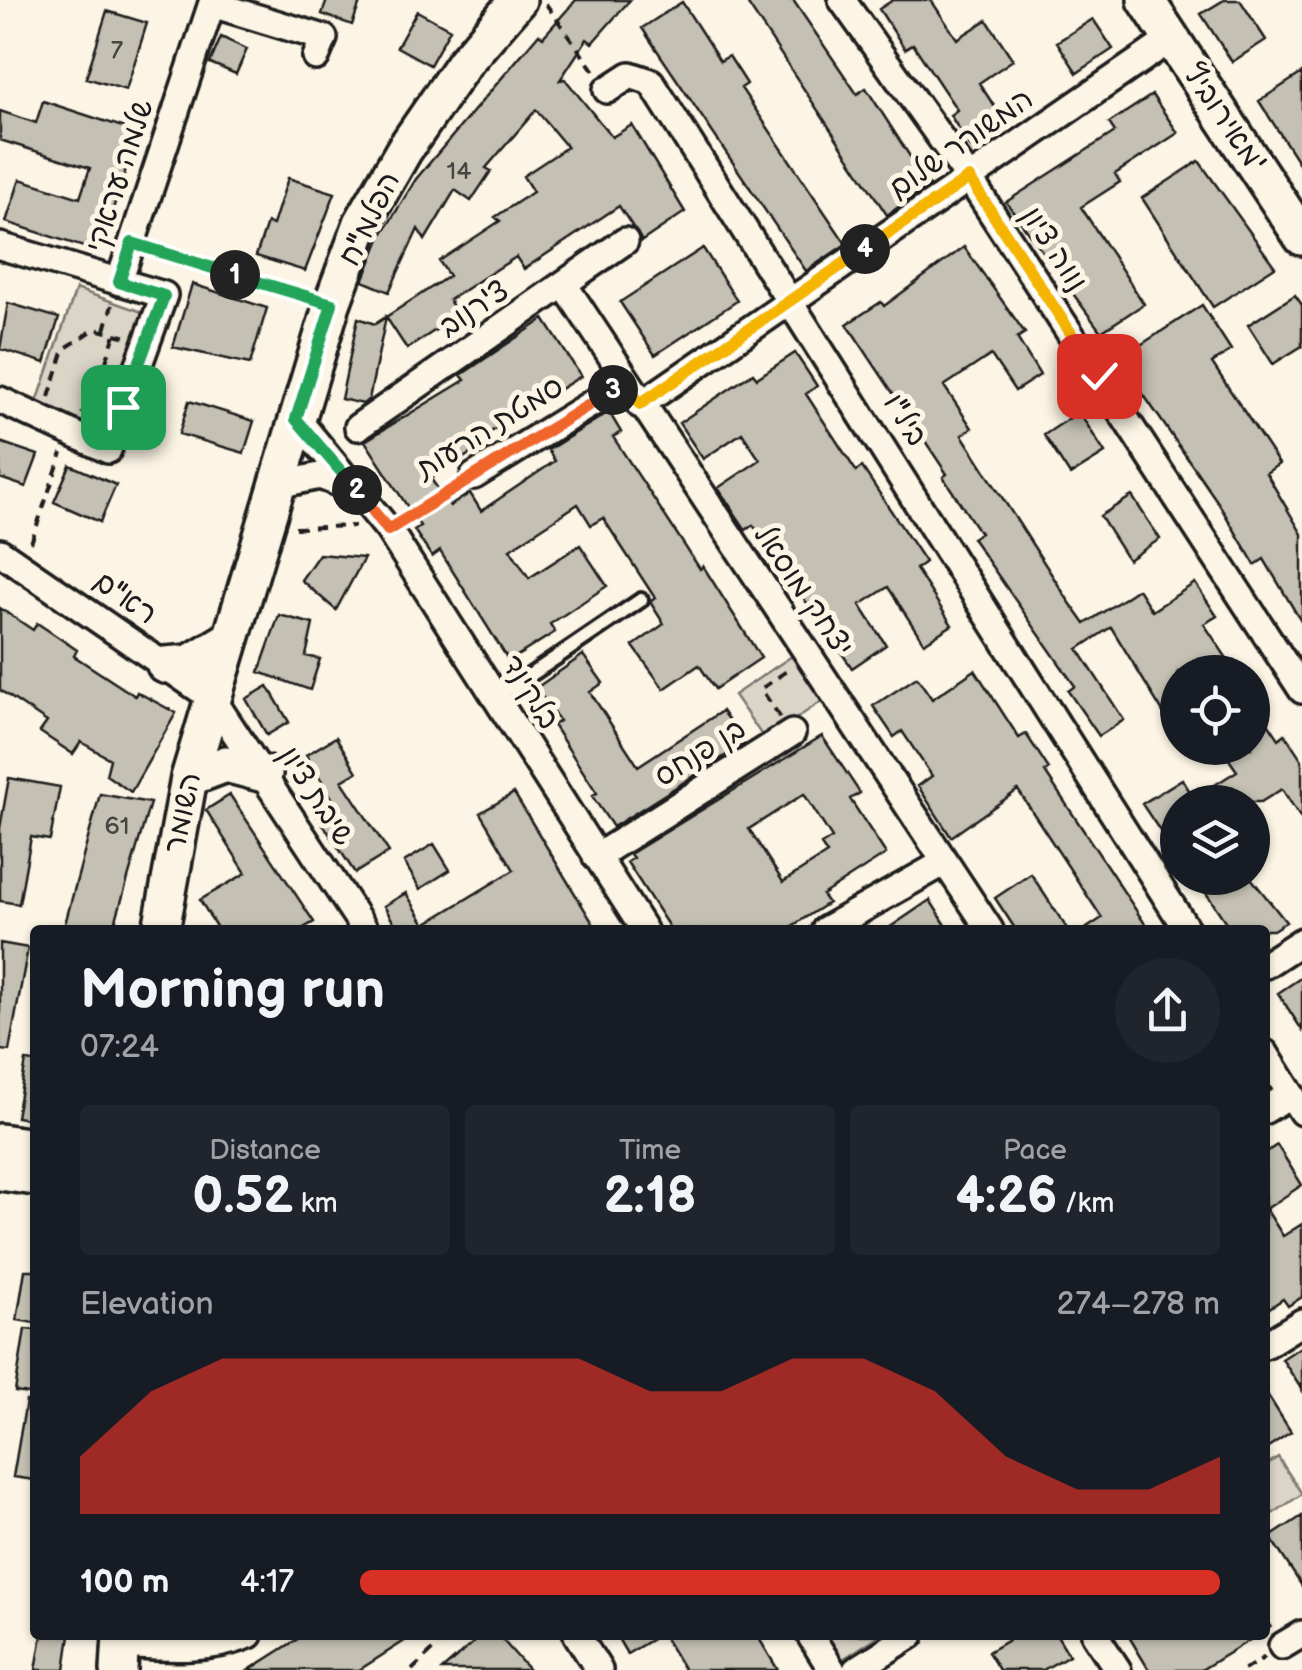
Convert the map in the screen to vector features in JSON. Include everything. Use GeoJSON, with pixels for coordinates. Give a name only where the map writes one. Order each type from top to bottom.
{"type":"FeatureCollection","features":[{"type":"Feature","properties":{"kind":"street","name":"הפלמ\"ח"},"geometry":{"type":"LineString","coordinates":[[212,698],[332,304],[362,223],[404,150],[464,64],[518,0]]}},
{"type":"Feature","properties":{"kind":"street","name":"נווה ציון"},"geometry":{"type":"LineString","coordinates":[[842,0],[969,178],[1302,690]]}},
{"type":"Feature","properties":{"kind":"street","name":"מאירוביץ'"},"geometry":{"type":"LineString","coordinates":[[1146,0],[1302,236]]}},
{"type":"Feature","properties":{"kind":"street"},"geometry":{"type":"LineString","coordinates":[[212,2],[324,38],[316,57]]}},
{"type":"Feature","properties":{"kind":"street","name":"שלמה עראקי"},"geometry":{"type":"LineString","coordinates":[[68,432],[108,450],[164,296],[119,282],[212,2]]}},
{"type":"Feature","properties":{"kind":"street","name":"המשורר שלום"},"geometry":{"type":"LineString","coordinates":[[632,394],[792,300],[1171,39]]}},
{"type":"Feature","properties":{"kind":"street","name":"ביל\"ו"},"geometry":{"type":"LineString","coordinates":[[607,90],[630,74],[651,82],[1185,925]]}},
{"type":"Feature","properties":{"kind":"street","name":"צ'רנוב"},"geometry":{"type":"LineString","coordinates":[[358,427],[624,241]]}},
{"type":"Feature","properties":{"kind":"street"},"geometry":{"type":"LineString","coordinates":[[0,246],[119,282]]}},
{"type":"Feature","properties":{"kind":"street","name":"יצחק מוסאל"},"geometry":{"type":"LineString","coordinates":[[564,286],[987,925]]}},
{"type":"Feature","properties":{"kind":"street","name":"סמטת הרעות"},"geometry":{"type":"LineString","coordinates":[[474,476],[632,394]]}},
{"type":"Feature","properties":{"kind":"street"},"geometry":{"type":"LineString","coordinates":[[0,400],[68,432]]}},
{"type":"Feature","properties":{"kind":"street","name":"בלקינד"},"geometry":{"type":"LineString","coordinates":[[296,419],[388,530],[641,925]]}},
{"type":"Feature","properties":{"kind":"street"},"geometry":{"type":"LineString","coordinates":[[277,485],[320,476],[358,491]]}},
{"type":"Feature","properties":{"kind":"street","name":"רא\"ם"},"geometry":{"type":"LineString","coordinates":[[0,552],[212,698]]}},
{"type":"Feature","properties":{"kind":"street"},"geometry":{"type":"LineString","coordinates":[[165,665],[190,663],[230,640]]}},
{"type":"Feature","properties":{"kind":"street","name":"שיבת ציון"},"geometry":{"type":"LineString","coordinates":[[212,698],[362,925]]}},
{"type":"Feature","properties":{"kind":"street","name":"השומר"},"geometry":{"type":"LineString","coordinates":[[162,925],[189,778],[212,698]]}},
{"type":"Feature","properties":{"kind":"street","name":"בן פנחס"},"geometry":{"type":"LineString","coordinates":[[596,857],[792,733]]}},
{"type":"Feature","properties":{"kind":"street"},"geometry":{"type":"LineString","coordinates":[[189,778],[226,764],[264,774]]}},
{"type":"Feature","properties":{"kind":"street"},"geometry":{"type":"LineString","coordinates":[[834,925],[944,862]]}},
{"type":"Feature","properties":{"kind":"street"},"geometry":{"type":"LineString","coordinates":[[1270,962],[1302,941]]}},
{"type":"Feature","properties":{"kind":"street"},"geometry":{"type":"LineString","coordinates":[[1270,1061],[1296,1103],[1270,1109]]}},
{"type":"Feature","properties":{"kind":"street"},"geometry":{"type":"LineString","coordinates":[[0,1142],[30,1146]]}},
{"type":"Feature","properties":{"kind":"street"},"geometry":{"type":"LineString","coordinates":[[0,1172],[30,1176]]}},
{"type":"Feature","properties":{"kind":"street"},"geometry":{"type":"LineString","coordinates":[[1270,1342],[1302,1322]]}},
{"type":"Feature","properties":{"kind":"street"},"geometry":{"type":"LineString","coordinates":[[580,1640],[599,1670]]}},
{"type":"Feature","properties":{"kind":"street"},"geometry":{"type":"LineString","coordinates":[[813,1640],[832,1670]]}},
{"type":"Feature","properties":{"kind":"street"},"geometry":{"type":"LineString","coordinates":[[856,1670],[903,1640]]}},
{"type":"Feature","properties":{"kind":"street"},"geometry":{"type":"LineString","coordinates":[[1098,1640],[1118,1670]]}},
{"type":"Feature","properties":{"kind":"street"},"geometry":{"type":"LineString","coordinates":[[120,1650],[235,1650]]}},
{"type":"Feature","properties":{"kind":"lane"},"geometry":{"type":"LineString","coordinates":[[495,699],[641,600]]}},
{"type":"Feature","properties":{"kind":"path"},"geometry":{"type":"LineString","coordinates":[[544,0],[607,90]]}},
{"type":"Feature","properties":{"kind":"path"},"geometry":{"type":"LineString","coordinates":[[132,243],[332,304]]}},
{"type":"Feature","properties":{"kind":"path"},"geometry":{"type":"LineString","coordinates":[[104,331],[119,282]]}},
{"type":"Feature","properties":{"kind":"path"},"geometry":{"type":"LineString","coordinates":[[42,419],[64,349],[95,329],[116,332],[146,344]]}},
{"type":"Feature","properties":{"kind":"path"},"geometry":{"type":"LineString","coordinates":[[23,567],[68,432],[95,396],[116,332]]}},
{"type":"Feature","properties":{"kind":"path"},"geometry":{"type":"LineString","coordinates":[[95,396],[123,407]]}},
{"type":"Feature","properties":{"kind":"path","name":"סמטת הרעות"},"geometry":{"type":"LineString","coordinates":[[388,530],[474,476]]}},
{"type":"Feature","properties":{"kind":"path"},"geometry":{"type":"LineString","coordinates":[[257,551],[296,527],[330,524],[388,530]]}},
{"type":"Feature","properties":{"kind":"path"},"geometry":{"type":"LineString","coordinates":[[792,733],[761,689],[808,656]]}},
{"type":"Feature","properties":{"kind":"path"},"geometry":{"type":"LineString","coordinates":[[412,1670],[444,1640]]}},
{"type":"Feature","properties":{"kind":"shaded area"},"geometry":{"type":"Polygon","coordinates":[[[76,289],[145,313],[99,435],[35,408],[76,289]]]}},
{"type":"Feature","properties":{"kind":"shaded area"},"geometry":{"type":"Polygon","coordinates":[[[795,654],[825,699],[765,740],[734,695],[795,654]]]}},
{"type":"Feature","properties":{"kind":"shaded area"},"geometry":{"type":"Polygon","coordinates":[[[1278,1457],[1302,1494],[1270,1516],[1270,1463],[1278,1457]]]}},
{"type":"Feature","properties":{"kind":"shaded area"},"geometry":{"type":"Polygon","coordinates":[[[830,1640],[872,1640],[843,1659],[830,1640]]]}},
{"type":"Feature","properties":{"kind":"building"},"geometry":{"type":"Polygon","coordinates":[[[327,0],[361,0],[352,25],[322,14],[327,0]]]}},
{"type":"Feature","properties":{"kind":"building"},"geometry":{"type":"Polygon","coordinates":[[[576,0],[630,0],[592,43],[587,39],[560,80],[565,79],[612,137],[632,125],[685,212],[642,241],[619,206],[524,269],[516,257],[449,300],[458,315],[407,349],[386,317],[369,399],[363,404],[341,399],[358,318],[375,324],[449,276],[439,261],[500,221],[495,217],[533,192],[523,176],[567,147],[536,110],[486,168],[491,171],[471,201],[455,190],[425,240],[418,229],[389,292],[363,281],[381,236],[416,179],[539,34],[543,37],[576,0]]]}},
{"type":"Feature","properties":{"kind":"building"},"geometry":{"type":"Polygon","coordinates":[[[745,0],[793,0],[857,94],[866,88],[929,186],[887,215],[745,0]]]}},
{"type":"Feature","properties":{"kind":"building"},"geometry":{"type":"Polygon","coordinates":[[[893,0],[931,0],[957,39],[987,20],[1013,60],[979,83],[1008,127],[973,151],[950,115],[957,110],[913,44],[905,49],[879,9],[893,0]]]}},
{"type":"Feature","properties":{"kind":"building"},"geometry":{"type":"Polygon","coordinates":[[[1224,0],[1240,0],[1266,40],[1232,62],[1201,14],[1224,0]]]}},
{"type":"Feature","properties":{"kind":"building"},"geometry":{"type":"Polygon","coordinates":[[[682,2],[720,61],[729,56],[747,84],[741,88],[846,244],[806,271],[642,28],[682,2]]]}},
{"type":"Feature","properties":{"kind":"building"},"geometry":{"type":"Polygon","coordinates":[[[107,11],[147,23],[126,90],[86,78],[107,11]]]}},
{"type":"Feature","properties":{"kind":"building"},"geometry":{"type":"Polygon","coordinates":[[[417,11],[450,29],[430,65],[397,47],[417,11]]]}},
{"type":"Feature","properties":{"kind":"building"},"geometry":{"type":"Polygon","coordinates":[[[1093,19],[1113,49],[1077,73],[1057,42],[1093,19]]]}},
{"type":"Feature","properties":{"kind":"building"},"geometry":{"type":"Polygon","coordinates":[[[221,37],[247,49],[236,74],[210,63],[221,37]]]}},
{"type":"Feature","properties":{"kind":"building"},"geometry":{"type":"Polygon","coordinates":[[[1302,73],[1302,168],[1259,101],[1302,73]]]}},
{"type":"Feature","properties":{"kind":"building"},"geometry":{"type":"Polygon","coordinates":[[[1152,95],[1178,133],[1115,174],[1120,182],[1081,207],[1144,304],[1101,332],[1006,202],[1115,132],[1109,123],[1152,95]]]}},
{"type":"Feature","properties":{"kind":"building"},"geometry":{"type":"Polygon","coordinates":[[[43,101],[138,132],[99,252],[6,222],[20,179],[80,198],[90,168],[0,140],[0,111],[36,123],[43,101]]]}},
{"type":"Feature","properties":{"kind":"building"},"geometry":{"type":"Polygon","coordinates":[[[1199,161],[1275,267],[1213,307],[1142,198],[1199,161]]]}},
{"type":"Feature","properties":{"kind":"building"},"geometry":{"type":"Polygon","coordinates":[[[288,178],[335,193],[305,271],[256,256],[267,223],[273,225],[288,178]]]}},
{"type":"Feature","properties":{"kind":"building"},"geometry":{"type":"Polygon","coordinates":[[[964,247],[1025,333],[1017,338],[1040,375],[1015,391],[991,355],[944,386],[972,428],[962,435],[1085,624],[1138,589],[1152,611],[1195,583],[1217,616],[1204,624],[1225,655],[1160,655],[1160,707],[1111,627],[1078,649],[1124,720],[1099,736],[1068,691],[1075,686],[972,538],[980,533],[943,477],[947,474],[847,324],[881,302],[884,306],[964,247]]]}},
{"type":"Feature","properties":{"kind":"building"},"geometry":{"type":"Polygon","coordinates":[[[703,248],[737,301],[655,355],[620,302],[703,248]]]}},
{"type":"Feature","properties":{"kind":"building"},"geometry":{"type":"Polygon","coordinates":[[[192,284],[267,308],[250,364],[173,347],[192,284]]]}},
{"type":"Feature","properties":{"kind":"building"},"geometry":{"type":"Polygon","coordinates":[[[1295,295],[1302,305],[1302,346],[1273,364],[1248,325],[1295,295]]]}},
{"type":"Feature","properties":{"kind":"building"},"geometry":{"type":"Polygon","coordinates":[[[8,303],[59,318],[45,363],[0,349],[8,303]]]}},
{"type":"Feature","properties":{"kind":"building"},"geometry":{"type":"Polygon","coordinates":[[[1202,305],[1231,350],[1212,363],[1279,464],[1266,473],[1302,534],[1302,623],[1264,559],[1255,565],[1219,504],[1119,359],[1202,305]]]}},
{"type":"Feature","properties":{"kind":"building"},"geometry":{"type":"Polygon","coordinates":[[[544,319],[581,376],[478,440],[482,446],[431,479],[450,506],[470,493],[481,511],[555,461],[548,450],[609,412],[621,432],[613,437],[700,569],[703,566],[761,658],[715,689],[699,665],[664,689],[633,646],[664,624],[650,602],[655,598],[603,518],[591,525],[578,504],[510,549],[529,578],[580,545],[607,586],[550,624],[555,632],[509,661],[440,551],[432,557],[414,530],[420,526],[365,441],[465,380],[461,375],[544,319]]]}},
{"type":"Feature","properties":{"kind":"building"},"geometry":{"type":"Polygon","coordinates":[[[795,353],[817,386],[806,394],[856,471],[862,467],[925,562],[916,569],[952,625],[924,643],[888,587],[860,605],[886,645],[852,668],[753,525],[746,530],[718,488],[760,460],[742,433],[703,459],[679,423],[753,373],[757,378],[795,353]]]}},
{"type":"Feature","properties":{"kind":"building"},"geometry":{"type":"Polygon","coordinates":[[[189,401],[254,421],[244,453],[179,434],[189,401]]]}},
{"type":"Feature","properties":{"kind":"building"},"geometry":{"type":"Polygon","coordinates":[[[1079,412],[1105,453],[1070,475],[1044,435],[1079,412]]]}},
{"type":"Feature","properties":{"kind":"building"},"geometry":{"type":"Polygon","coordinates":[[[0,442],[38,455],[26,487],[0,478],[0,442]]]}},
{"type":"Feature","properties":{"kind":"building"},"geometry":{"type":"Polygon","coordinates":[[[70,465],[116,485],[100,522],[54,502],[70,465]]]}},
{"type":"Feature","properties":{"kind":"building"},"geometry":{"type":"Polygon","coordinates":[[[1132,496],[1160,539],[1128,560],[1100,516],[1132,496]]]}},
{"type":"Feature","properties":{"kind":"building"},"geometry":{"type":"Polygon","coordinates":[[[319,554],[364,558],[336,610],[301,580],[319,554]]]}},
{"type":"Feature","properties":{"kind":"building"},"geometry":{"type":"Polygon","coordinates":[[[0,608],[33,630],[37,623],[77,650],[74,656],[135,696],[137,692],[176,713],[131,792],[106,775],[110,759],[81,742],[73,754],[40,732],[47,722],[0,690],[0,608]]]}},
{"type":"Feature","properties":{"kind":"building"},"geometry":{"type":"Polygon","coordinates":[[[279,615],[313,624],[306,656],[320,659],[310,690],[259,672],[279,615]]]}},
{"type":"Feature","properties":{"kind":"building"},"geometry":{"type":"Polygon","coordinates":[[[583,655],[603,683],[590,692],[638,766],[722,711],[744,744],[613,827],[592,796],[597,793],[553,725],[559,721],[536,688],[583,655]]]}},
{"type":"Feature","properties":{"kind":"building"},"geometry":{"type":"Polygon","coordinates":[[[975,670],[1019,738],[1026,734],[1049,769],[1045,772],[1146,925],[1092,925],[1102,918],[1018,790],[951,837],[918,786],[932,776],[902,731],[894,737],[873,706],[917,677],[932,699],[975,670]]]}},
{"type":"Feature","properties":{"kind":"building"},"geometry":{"type":"Polygon","coordinates":[[[268,686],[289,722],[267,735],[246,699],[268,686]]]}},
{"type":"Feature","properties":{"kind":"building"},"geometry":{"type":"Polygon","coordinates":[[[1270,726],[1279,739],[1285,734],[1302,760],[1302,820],[1282,789],[1270,796],[1270,785],[1215,785],[1237,771],[1233,765],[1270,765],[1270,726]]]}},
{"type":"Feature","properties":{"kind":"building"},"geometry":{"type":"Polygon","coordinates":[[[822,736],[860,793],[850,799],[886,854],[822,895],[828,903],[794,925],[668,925],[627,862],[633,858],[630,854],[822,736]],[[804,794],[749,829],[783,882],[827,854],[821,845],[832,838],[804,794]]]}},
{"type":"Feature","properties":{"kind":"building"},"geometry":{"type":"Polygon","coordinates":[[[336,737],[357,772],[342,781],[389,852],[355,873],[315,812],[334,801],[306,755],[336,737]]]}},
{"type":"Feature","properties":{"kind":"building"},"geometry":{"type":"Polygon","coordinates":[[[9,778],[60,787],[50,840],[31,837],[19,904],[0,901],[0,828],[9,778]]]}},
{"type":"Feature","properties":{"kind":"building"},"geometry":{"type":"Polygon","coordinates":[[[514,793],[594,925],[395,925],[384,906],[406,893],[425,924],[514,870],[480,813],[514,793]]]}},
{"type":"Feature","properties":{"kind":"building"},"geometry":{"type":"Polygon","coordinates":[[[1160,793],[1160,831],[1142,804],[1160,793]]]}},
{"type":"Feature","properties":{"kind":"building"},"geometry":{"type":"Polygon","coordinates":[[[100,794],[150,803],[114,925],[65,924],[100,794]]]}},
{"type":"Feature","properties":{"kind":"building"},"geometry":{"type":"Polygon","coordinates":[[[230,795],[314,922],[215,925],[200,900],[246,873],[206,810],[230,795]]]}},
{"type":"Feature","properties":{"kind":"building"},"geometry":{"type":"Polygon","coordinates":[[[434,844],[450,870],[420,889],[404,862],[434,844]]]}},
{"type":"Feature","properties":{"kind":"building"},"geometry":{"type":"Polygon","coordinates":[[[1031,874],[1065,925],[1013,925],[995,898],[1031,874]]]}},
{"type":"Feature","properties":{"kind":"building"},"geometry":{"type":"Polygon","coordinates":[[[1207,895],[1265,895],[1286,922],[1273,930],[1270,925],[1228,925],[1207,895]]]}},
{"type":"Feature","properties":{"kind":"building"},"geometry":{"type":"Polygon","coordinates":[[[930,900],[946,925],[893,925],[930,900]]]}},
{"type":"Feature","properties":{"kind":"building"},"geometry":{"type":"Polygon","coordinates":[[[0,943],[28,948],[9,1051],[0,1050],[0,943]]]}},
{"type":"Feature","properties":{"kind":"building"},"geometry":{"type":"Polygon","coordinates":[[[1302,977],[1302,1030],[1278,993],[1302,977]]]}},
{"type":"Feature","properties":{"kind":"building"},"geometry":{"type":"Polygon","coordinates":[[[26,1061],[30,1061],[30,1119],[16,1117],[26,1061]]]}},
{"type":"Feature","properties":{"kind":"building"},"geometry":{"type":"Polygon","coordinates":[[[1277,1145],[1302,1185],[1270,1206],[1270,1150],[1277,1145]]]}},
{"type":"Feature","properties":{"kind":"building"},"geometry":{"type":"Polygon","coordinates":[[[1270,1215],[1283,1236],[1302,1224],[1302,1297],[1288,1306],[1283,1299],[1270,1308],[1270,1215]]]}},
{"type":"Feature","properties":{"kind":"building"},"geometry":{"type":"Polygon","coordinates":[[[25,1270],[30,1270],[30,1322],[17,1320],[25,1270]]]}},
{"type":"Feature","properties":{"kind":"building"},"geometry":{"type":"Polygon","coordinates":[[[25,1329],[30,1330],[30,1394],[15,1392],[25,1329]]]}},
{"type":"Feature","properties":{"kind":"building"},"geometry":{"type":"Polygon","coordinates":[[[1302,1346],[1302,1390],[1282,1359],[1302,1346]]]}},
{"type":"Feature","properties":{"kind":"building"},"geometry":{"type":"Polygon","coordinates":[[[1270,1399],[1291,1432],[1270,1446],[1270,1399]]]}},
{"type":"Feature","properties":{"kind":"building"},"geometry":{"type":"Polygon","coordinates":[[[26,1401],[30,1401],[30,1479],[13,1477],[26,1401]]]}},
{"type":"Feature","properties":{"kind":"building"},"geometry":{"type":"Polygon","coordinates":[[[1302,1516],[1302,1586],[1270,1537],[1302,1516]]]}},
{"type":"Feature","properties":{"kind":"building"},"geometry":{"type":"Polygon","coordinates":[[[41,1640],[69,1640],[65,1670],[36,1670],[41,1640]]]}},
{"type":"Feature","properties":{"kind":"building"},"geometry":{"type":"Polygon","coordinates":[[[296,1640],[406,1640],[359,1670],[249,1670],[296,1640]]]}},
{"type":"Feature","properties":{"kind":"building"},"geometry":{"type":"Polygon","coordinates":[[[476,1640],[502,1640],[529,1670],[442,1670],[476,1640]]]}},
{"type":"Feature","properties":{"kind":"building"},"geometry":{"type":"Polygon","coordinates":[[[619,1640],[651,1640],[627,1654],[619,1640]]]}},
{"type":"Feature","properties":{"kind":"building"},"geometry":{"type":"Polygon","coordinates":[[[666,1640],[760,1640],[778,1670],[684,1670],[666,1640]]]}},
{"type":"Feature","properties":{"kind":"building"},"geometry":{"type":"Polygon","coordinates":[[[1008,1640],[1060,1640],[1069,1655],[1043,1670],[999,1670],[988,1652],[1008,1640]]]}},
{"type":"Feature","properties":{"kind":"building"},"geometry":{"type":"Polygon","coordinates":[[[1131,1640],[1250,1640],[1201,1670],[1149,1670],[1131,1640]]]}},
{"type":"Feature","properties":{"kind":"route"},"geometry":{"type":"LineString","coordinates":[[123,407],[164,296],[119,282],[132,243],[332,304],[296,419],[388,530],[625,383],[640,404],[969,178],[1099,376]]}}]}
